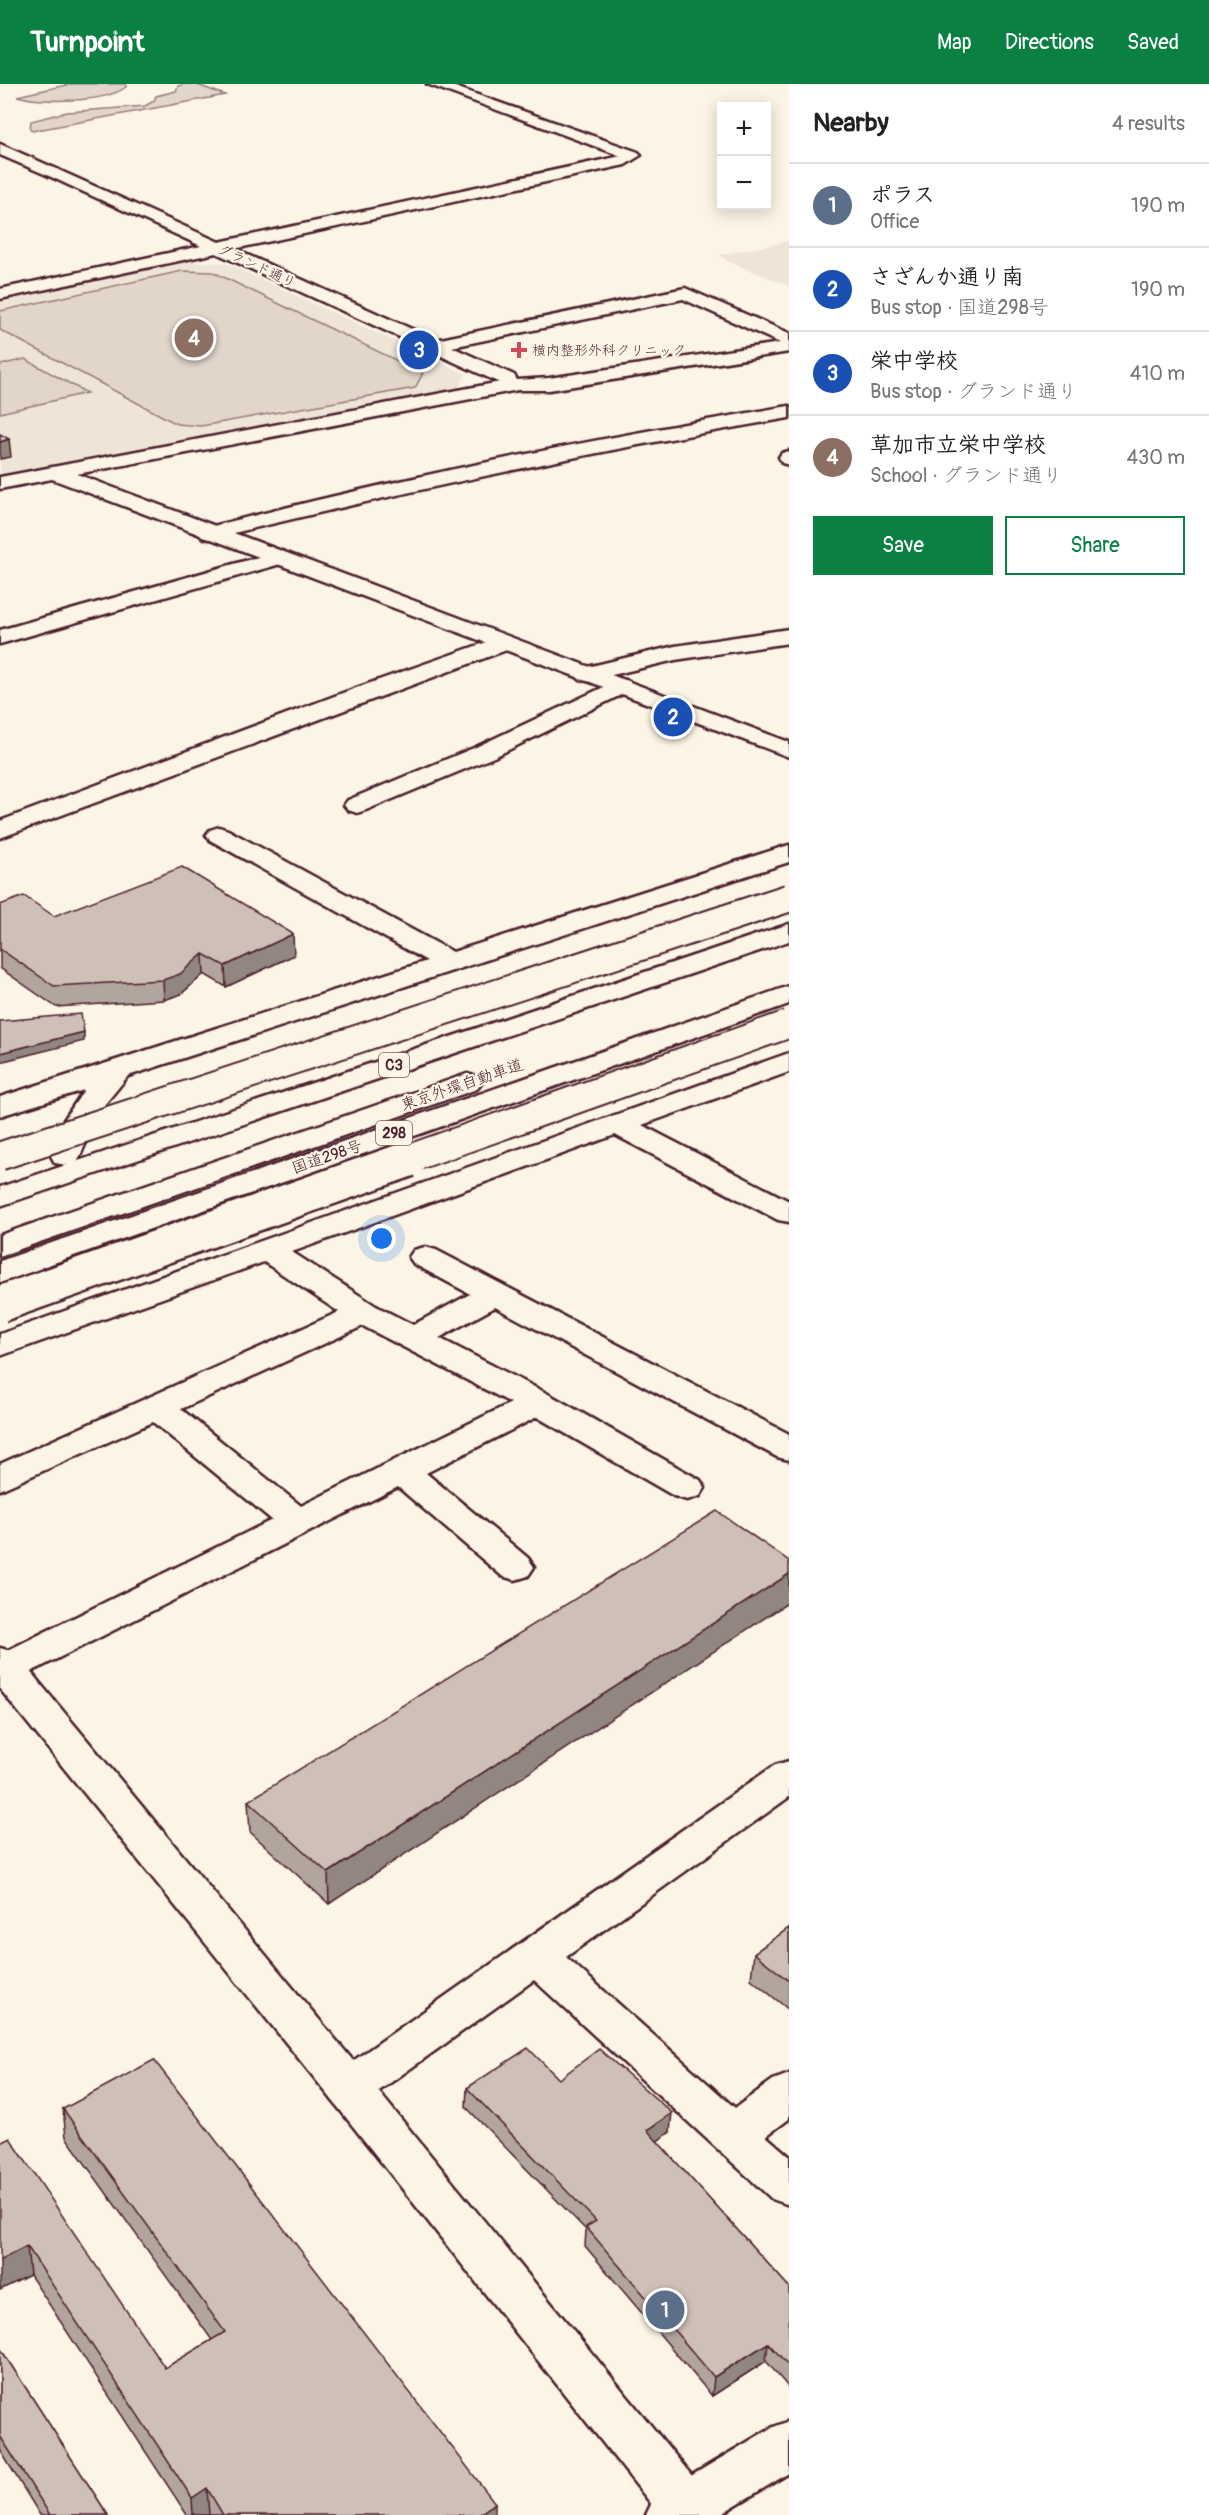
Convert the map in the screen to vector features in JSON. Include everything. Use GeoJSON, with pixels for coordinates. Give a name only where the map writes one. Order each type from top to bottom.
{"type":"FeatureCollection","features":[{"type":"Feature","properties":{"kind":"main road"},"geometry":{"type":"LineString","coordinates":[[0,294],[625,160],[633,155],[434,84]]}},
{"type":"Feature","properties":{"kind":"main road","name":"グランド通り"},"geometry":{"type":"LineString","coordinates":[[0,149],[507,379],[511,386]]}},
{"type":"Feature","properties":{"kind":"main road"},"geometry":{"type":"LineString","coordinates":[[433,346],[685,293],[789,340]]}},
{"type":"Feature","properties":{"kind":"main road"},"geometry":{"type":"LineString","coordinates":[[0,483],[511,386],[549,384],[789,347]]}},
{"type":"Feature","properties":{"kind":"main road"},"geometry":{"type":"LineString","coordinates":[[209,533],[292,511],[561,454],[786,415]]}},
{"type":"Feature","properties":{"kind":"main road"},"geometry":{"type":"LineString","coordinates":[[54,473],[789,750]]}},
{"type":"Feature","properties":{"kind":"main road"},"geometry":{"type":"LineString","coordinates":[[0,637],[276,558]]}},
{"type":"Feature","properties":{"kind":"main road"},"geometry":{"type":"LineString","coordinates":[[587,674],[675,653],[789,636]]}},
{"type":"Feature","properties":{"kind":"main road"},"geometry":{"type":"LineString","coordinates":[[0,830],[364,693],[504,643]]}},
{"type":"Feature","properties":{"kind":"main road"},"geometry":{"type":"LineString","coordinates":[[357,805],[485,752],[621,687]]}},
{"type":"Feature","properties":{"kind":"main road"},"geometry":{"type":"LineString","coordinates":[[219,835],[450,962]]}},
{"type":"Feature","properties":{"kind":"main road"},"geometry":{"type":"LineString","coordinates":[[0,1107],[789,853]]}},
{"type":"Feature","properties":{"kind":"main road"},"geometry":{"type":"LineString","coordinates":[[0,1156],[789,898]]}},
{"type":"Feature","properties":{"kind":"main road"},"geometry":{"type":"LineString","coordinates":[[0,1177],[789,914]]}},
{"type":"Feature","properties":{"kind":"main road","name":"C3"},"geometry":{"type":"LineString","coordinates":[[0,1197],[789,932]]}},
{"type":"Feature","properties":{"kind":"main road","name":"東京外環自動車道"},"geometry":{"type":"LineString","coordinates":[[0,1246],[789,972]]}},
{"type":"Feature","properties":{"kind":"main road","name":"国道298号"},"geometry":{"type":"LineString","coordinates":[[0,1272],[789,994]]}},
{"type":"Feature","properties":{"kind":"main road"},"geometry":{"type":"LineString","coordinates":[[0,1304],[789,1023]]}},
{"type":"Feature","properties":{"kind":"main road"},"geometry":{"type":"LineString","coordinates":[[0,1346],[789,1062]]}},
{"type":"Feature","properties":{"kind":"main road"},"geometry":{"type":"LineString","coordinates":[[66,1156],[71,1136],[94,1092],[116,1070]]}},
{"type":"Feature","properties":{"kind":"main road"},"geometry":{"type":"LineString","coordinates":[[617,1124],[789,1213]]}},
{"type":"Feature","properties":{"kind":"main road"},"geometry":{"type":"LineString","coordinates":[[269,1251],[364,1313],[538,1403],[687,1488]]}},
{"type":"Feature","properties":{"kind":"main road"},"geometry":{"type":"LineString","coordinates":[[425,1257],[789,1449]]}},
{"type":"Feature","properties":{"kind":"main road"},"geometry":{"type":"LineString","coordinates":[[0,1272],[145,1293]]}},
{"type":"Feature","properties":{"kind":"main road"},"geometry":{"type":"LineString","coordinates":[[414,1338],[494,1293]]}},
{"type":"Feature","properties":{"kind":"main road"},"geometry":{"type":"LineString","coordinates":[[0,1478],[364,1313]]}},
{"type":"Feature","properties":{"kind":"main road"},"geometry":{"type":"LineString","coordinates":[[538,1403],[2,1665],[349,2088],[683,2512],[789,2445]]}},
{"type":"Feature","properties":{"kind":"main road"},"geometry":{"type":"LineString","coordinates":[[157,1408],[298,1522]]}},
{"type":"Feature","properties":{"kind":"main road"},"geometry":{"type":"LineString","coordinates":[[400,1471],[515,1567]]}},
{"type":"Feature","properties":{"kind":"main road"},"geometry":{"type":"LineString","coordinates":[[349,2088],[789,1776]]}},
{"type":"Feature","properties":{"kind":"main road"},"geometry":{"type":"LineString","coordinates":[[537,1956],[789,2185]]}},
{"type":"Feature","properties":{"kind":"main road"},"geometry":{"type":"LineString","coordinates":[[734,2135],[789,2093]]}},
{"type":"Feature","properties":{"kind":"shaded area"},"geometry":{"type":"Polygon","coordinates":[[[71,84],[126,84],[126,87],[89,99],[42,100],[17,96],[71,84]]]}},
{"type":"Feature","properties":{"kind":"shaded area"},"geometry":{"type":"Polygon","coordinates":[[[195,84],[225,95],[32,131],[30,129],[31,121],[67,112],[145,106],[154,101],[156,96],[176,91],[178,86],[195,84]]]}},
{"type":"Feature","properties":{"kind":"shaded area"},"geometry":{"type":"Polygon","coordinates":[[[789,241],[789,286],[727,261],[720,255],[789,241]]]}},
{"type":"Feature","properties":{"kind":"shaded area"},"geometry":{"type":"Polygon","coordinates":[[[183,261],[226,263],[466,374],[458,389],[0,475],[0,302],[183,261]]]}},
{"type":"Feature","properties":{"kind":"shaded area"},"geometry":{"type":"Polygon","coordinates":[[[182,271],[213,272],[423,373],[415,388],[201,426],[177,424],[0,330],[0,311],[182,271]]]}},
{"type":"Feature","properties":{"kind":"shaded area"},"geometry":{"type":"Polygon","coordinates":[[[25,359],[87,393],[0,413],[0,365],[25,359]]]}},
{"type":"Feature","properties":{"kind":"building"},"geometry":{"type":"Polygon","coordinates":[[[0,434],[9,439],[0,442],[0,434]]]}},
{"type":"Feature","properties":{"kind":"building"},"geometry":{"type":"Polygon","coordinates":[[[182,867],[293,934],[225,966],[203,954],[180,974],[163,980],[54,986],[0,949],[0,905],[24,896],[54,916],[182,867]]]}},
{"type":"Feature","properties":{"kind":"building"},"geometry":{"type":"Polygon","coordinates":[[[81,1014],[84,1032],[0,1053],[0,1021],[81,1014]]]}},
{"type":"Feature","properties":{"kind":"building"},"geometry":{"type":"Polygon","coordinates":[[[717,1511],[789,1561],[789,1574],[328,1873],[248,1801],[717,1511]]]}},
{"type":"Feature","properties":{"kind":"building"},"geometry":{"type":"Polygon","coordinates":[[[789,1928],[789,1981],[754,1953],[789,1928]]]}},
{"type":"Feature","properties":{"kind":"building"},"geometry":{"type":"Polygon","coordinates":[[[528,2048],[559,2079],[599,2049],[672,2113],[647,2130],[789,2287],[789,2366],[768,2343],[714,2377],[586,2227],[596,2221],[467,2088],[528,2048]]]}},
{"type":"Feature","properties":{"kind":"building"},"geometry":{"type":"Polygon","coordinates":[[[154,2060],[495,2503],[478,2515],[223,2515],[207,2488],[192,2498],[27,2246],[0,2260],[0,2143],[10,2138],[165,2368],[225,2332],[63,2109],[154,2060]]]}},
{"type":"Feature","properties":{"kind":"building"},"geometry":{"type":"Polygon","coordinates":[[[0,2348],[108,2515],[50,2515],[0,2436],[0,2348]]]}},
{"type":"Feature","properties":{"kind":"place","name":"草加市立栄中学校"},"geometry":{"type":"Point","coordinates":[194,338]}},
{"type":"Feature","properties":{"kind":"place","name":"栄中学校"},"geometry":{"type":"Point","coordinates":[419,350]}},
{"type":"Feature","properties":{"kind":"place","name":"横内整形外科クリニック"},"geometry":{"type":"Point","coordinates":[519,350]}},
{"type":"Feature","properties":{"kind":"place","name":"さざんか通り南"},"geometry":{"type":"Point","coordinates":[673,717]}},
{"type":"Feature","properties":{"kind":"place","name":"ポラス"},"geometry":{"type":"Point","coordinates":[665,2310]}}]}
